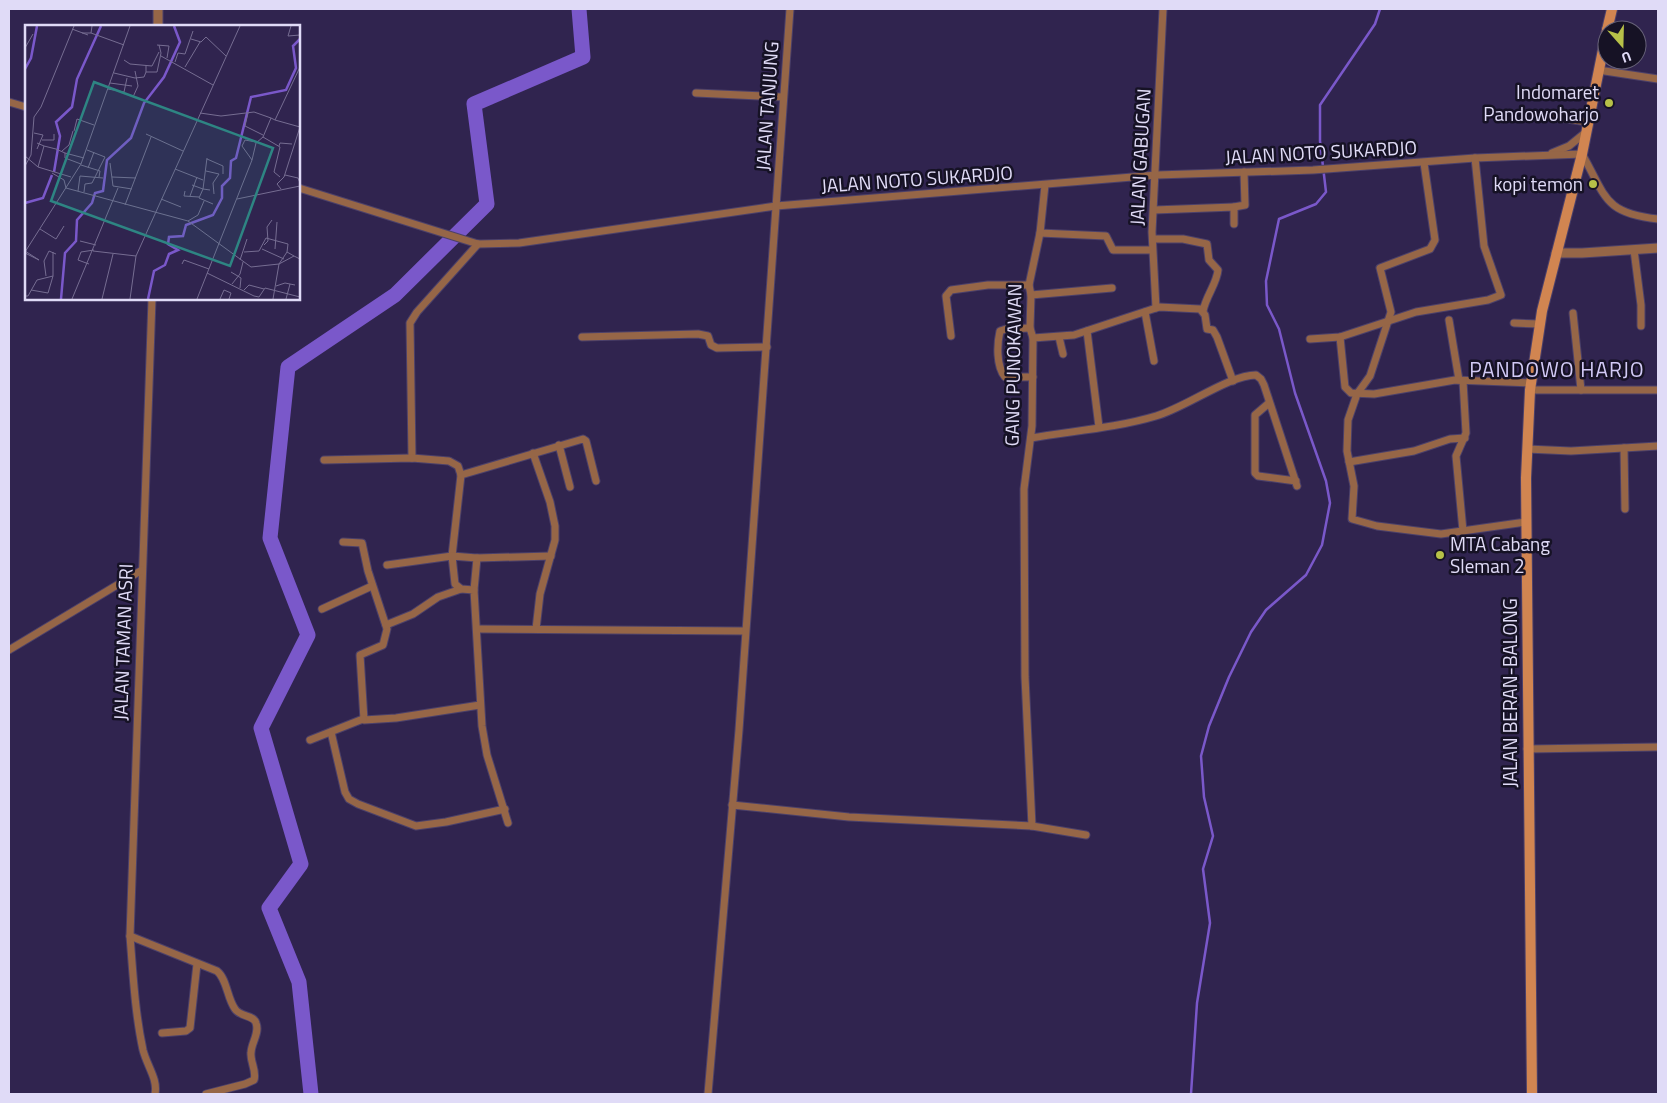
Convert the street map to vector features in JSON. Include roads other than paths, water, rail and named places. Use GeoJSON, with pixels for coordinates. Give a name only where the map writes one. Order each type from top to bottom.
{"type":"FeatureCollection","features":[{"type":"Feature","properties":{"kind":"main road","name":"JALAN BERAN-BALONG"},"geometry":{"type":"LineString","coordinates":[[1530,1094],[1526,522],[1530,386],[1540,324],[1582,154],[1598,70]]}},
{"type":"Feature","properties":{"kind":"street"},"geometry":{"type":"LineString","coordinates":[[158,9],[158,25]]}},
{"type":"Feature","properties":{"kind":"street","name":"JALAN TANJUNG"},"geometry":{"type":"LineString","coordinates":[[708,1094],[739,730],[790,9]]}},
{"type":"Feature","properties":{"kind":"street","name":"JALAN GABUGAN"},"geometry":{"type":"LineString","coordinates":[[1156,308],[1152,239],[1157,175],[1163,9]]}},
{"type":"Feature","properties":{"kind":"street"},"geometry":{"type":"LineString","coordinates":[[1598,70],[1658,79]]}},
{"type":"Feature","properties":{"kind":"street"},"geometry":{"type":"LineString","coordinates":[[696,93],[783,97]]}},
{"type":"Feature","properties":{"kind":"street"},"geometry":{"type":"LineString","coordinates":[[9,102],[25,107]]}},
{"type":"Feature","properties":{"kind":"street"},"geometry":{"type":"LineString","coordinates":[[1539,115],[1587,127]]}},
{"type":"Feature","properties":{"kind":"street","name":"JALAN NOTO SUKARDJO"},"geometry":{"type":"LineString","coordinates":[[1547,156],[1569,146],[1587,127]]}},
{"type":"Feature","properties":{"kind":"street"},"geometry":{"type":"LineString","coordinates":[[1582,154],[1600,191],[1611,204],[1621,211],[1637,217],[1658,219]]}},
{"type":"Feature","properties":{"kind":"street","name":"JALAN NOTO SUKARDJO"},"geometry":{"type":"LineString","coordinates":[[300,188],[478,244],[519,244],[776,206],[1157,175],[1314,170],[1475,158],[1582,154]]}},
{"type":"Feature","properties":{"kind":"street"},"geometry":{"type":"LineString","coordinates":[[1310,339],[1340,337],[1416,312],[1488,300],[1500,295],[1484,246],[1475,158]]}},
{"type":"Feature","properties":{"kind":"street"},"geometry":{"type":"LineString","coordinates":[[1424,162],[1435,240],[1430,250],[1380,268],[1392,308],[1370,376],[1357,394],[1348,420],[1346,436],[1354,490],[1351,514],[1356,521],[1427,533],[1463,531],[1526,522]]}},
{"type":"Feature","properties":{"kind":"street"},"geometry":{"type":"LineString","coordinates":[[1154,210],[1245,205],[1244,172]]}},
{"type":"Feature","properties":{"kind":"street","name":"GANG PUNOKAWAN"},"geometry":{"type":"LineString","coordinates":[[1032,826],[1025,677],[1024,489],[1031,438],[1033,377],[1033,338],[1030,328],[1031,295],[1029,285],[1040,233],[1045,185]]}},
{"type":"Feature","properties":{"kind":"street"},"geometry":{"type":"LineString","coordinates":[[1234,207],[1234,224]]}},
{"type":"Feature","properties":{"kind":"street"},"geometry":{"type":"LineString","coordinates":[[1040,233],[1106,236],[1113,250],[1152,250]]}},
{"type":"Feature","properties":{"kind":"street"},"geometry":{"type":"LineString","coordinates":[[1152,239],[1183,239],[1206,242],[1209,260],[1218,270],[1218,278],[1206,298],[1203,311],[1206,327],[1213,330],[1217,337],[1233,381]]}},
{"type":"Feature","properties":{"kind":"street"},"geometry":{"type":"LineString","coordinates":[[412,458],[410,323],[416,312],[478,244]]}},
{"type":"Feature","properties":{"kind":"street"},"geometry":{"type":"LineString","coordinates":[[1556,253],[1658,248]]}},
{"type":"Feature","properties":{"kind":"street"},"geometry":{"type":"LineString","coordinates":[[1634,250],[1641,305],[1641,326]]}},
{"type":"Feature","properties":{"kind":"street"},"geometry":{"type":"LineString","coordinates":[[951,336],[946,296],[950,290],[988,285],[1029,285]]}},
{"type":"Feature","properties":{"kind":"street"},"geometry":{"type":"LineString","coordinates":[[1031,295],[1112,288]]}},
{"type":"Feature","properties":{"kind":"street","name":"JALAN TAMAN ASRI"},"geometry":{"type":"LineString","coordinates":[[152,300],[130,936],[134,985],[143,1047],[155,1080],[155,1094]]}},
{"type":"Feature","properties":{"kind":"street"},"geometry":{"type":"LineString","coordinates":[[1033,338],[1059,337],[1087,331],[1156,308],[1184,308],[1203,311]]}},
{"type":"Feature","properties":{"kind":"street"},"geometry":{"type":"LineString","coordinates":[[1145,312],[1154,361]]}},
{"type":"Feature","properties":{"kind":"street"},"geometry":{"type":"LineString","coordinates":[[1573,313],[1580,390]]}},
{"type":"Feature","properties":{"kind":"street"},"geometry":{"type":"LineString","coordinates":[[1448,320],[1461,380],[1465,438],[1456,456],[1463,531]]}},
{"type":"Feature","properties":{"kind":"street"},"geometry":{"type":"LineString","coordinates":[[1514,323],[1540,324]]}},
{"type":"Feature","properties":{"kind":"street"},"geometry":{"type":"LineString","coordinates":[[1030,328],[1006,328],[1000,331],[999,359],[1002,373],[1005,377],[1033,377]]}},
{"type":"Feature","properties":{"kind":"street"},"geometry":{"type":"LineString","coordinates":[[1087,331],[1099,427]]}},
{"type":"Feature","properties":{"kind":"street"},"geometry":{"type":"LineString","coordinates":[[582,337],[698,334],[708,336],[711,345],[716,348],[767,347]]}},
{"type":"Feature","properties":{"kind":"street"},"geometry":{"type":"LineString","coordinates":[[1059,337],[1063,354]]}},
{"type":"Feature","properties":{"kind":"street"},"geometry":{"type":"LineString","coordinates":[[1340,337],[1345,387],[1347,392],[1357,394],[1374,394],[1461,380],[1580,390],[1658,390]]}},
{"type":"Feature","properties":{"kind":"street"},"geometry":{"type":"LineString","coordinates":[[1031,438],[1159,415],[1249,375],[1260,377],[1269,403],[1296,483],[1258,476],[1255,473],[1255,415],[1269,403]]}},
{"type":"Feature","properties":{"kind":"street"},"geometry":{"type":"LineString","coordinates":[[1349,462],[1414,451],[1450,439],[1465,438]]}},
{"type":"Feature","properties":{"kind":"street"},"geometry":{"type":"LineString","coordinates":[[461,475],[559,445],[585,440],[596,481]]}},
{"type":"Feature","properties":{"kind":"street"},"geometry":{"type":"LineString","coordinates":[[559,445],[570,487]]}},
{"type":"Feature","properties":{"kind":"street"},"geometry":{"type":"LineString","coordinates":[[1527,449],[1571,451],[1658,446]]}},
{"type":"Feature","properties":{"kind":"street"},"geometry":{"type":"LineString","coordinates":[[1624,448],[1625,509]]}},
{"type":"Feature","properties":{"kind":"street"},"geometry":{"type":"LineString","coordinates":[[533,453],[554,516],[555,540],[540,594],[536,629]]}},
{"type":"Feature","properties":{"kind":"street"},"geometry":{"type":"LineString","coordinates":[[324,460],[412,458],[454,462],[461,475],[452,556],[455,584],[462,589]]}},
{"type":"Feature","properties":{"kind":"street"},"geometry":{"type":"LineString","coordinates":[[343,542],[362,544],[372,586],[386,625],[386,637],[383,645],[360,655],[362,719]]}},
{"type":"Feature","properties":{"kind":"street"},"geometry":{"type":"LineString","coordinates":[[387,565],[452,556],[477,558],[551,556]]}},
{"type":"Feature","properties":{"kind":"street"},"geometry":{"type":"LineString","coordinates":[[477,558],[474,590],[480,705],[487,755],[508,823]]}},
{"type":"Feature","properties":{"kind":"street"},"geometry":{"type":"LineString","coordinates":[[9,650],[142,570]]}},
{"type":"Feature","properties":{"kind":"street"},"geometry":{"type":"LineString","coordinates":[[322,609],[372,586]]}},
{"type":"Feature","properties":{"kind":"street"},"geometry":{"type":"LineString","coordinates":[[386,625],[413,614],[438,597],[462,589],[474,590]]}},
{"type":"Feature","properties":{"kind":"street"},"geometry":{"type":"LineString","coordinates":[[477,629],[745,631]]}},
{"type":"Feature","properties":{"kind":"street"},"geometry":{"type":"LineString","coordinates":[[310,740],[362,719],[366,721],[396,718],[480,705]]}},
{"type":"Feature","properties":{"kind":"street"},"geometry":{"type":"LineString","coordinates":[[331,732],[345,792],[349,799],[358,804],[416,826],[446,822],[505,809]]}},
{"type":"Feature","properties":{"kind":"street"},"geometry":{"type":"LineString","coordinates":[[1528,748],[1658,747]]}},
{"type":"Feature","properties":{"kind":"street"},"geometry":{"type":"LineString","coordinates":[[732,805],[850,817],[1032,826],[1086,835]]}},
{"type":"Feature","properties":{"kind":"street"},"geometry":{"type":"LineString","coordinates":[[130,936],[220,973],[230,1003],[237,1012],[254,1018],[257,1025],[256,1040],[251,1052],[254,1080],[207,1094]]}},
{"type":"Feature","properties":{"kind":"street"},"geometry":{"type":"LineString","coordinates":[[162,1033],[186,1031],[190,1028],[197,964]]}},
{"type":"Feature","properties":{"kind":"waterway"},"geometry":{"type":"LineString","coordinates":[[311,1094],[299,982],[269,908],[301,864],[261,728],[308,635],[270,538],[288,367],[395,295],[487,204],[474,104],[583,57],[579,9]]}},
{"type":"Feature","properties":{"kind":"waterway"},"geometry":{"type":"LineString","coordinates":[[1191,1094],[1197,1003],[1210,923],[1203,869],[1213,836],[1204,797],[1201,756],[1209,726],[1229,677],[1251,632],[1266,610],[1306,575],[1322,545],[1330,503],[1326,481],[1295,393],[1279,329],[1267,305],[1266,281],[1279,219],[1316,204],[1326,192],[1320,141],[1320,105],[1375,24],[1380,9]]}},
{"type":"Feature","properties":{"kind":"place","name":"Indomaret Pandowoharjo"},"geometry":{"type":"Point","coordinates":[1609,103]}},
{"type":"Feature","properties":{"kind":"place","name":"kopi temon"},"geometry":{"type":"Point","coordinates":[1593,184]}},
{"type":"Feature","properties":{"kind":"place","name":"MTA Cabang Sleman 2"},"geometry":{"type":"Point","coordinates":[1440,555]}},
{"type":"Feature","properties":{"kind":"district","name":"PANDOWO HARJO"},"geometry":{"type":"Point","coordinates":[1557,370]}}]}
